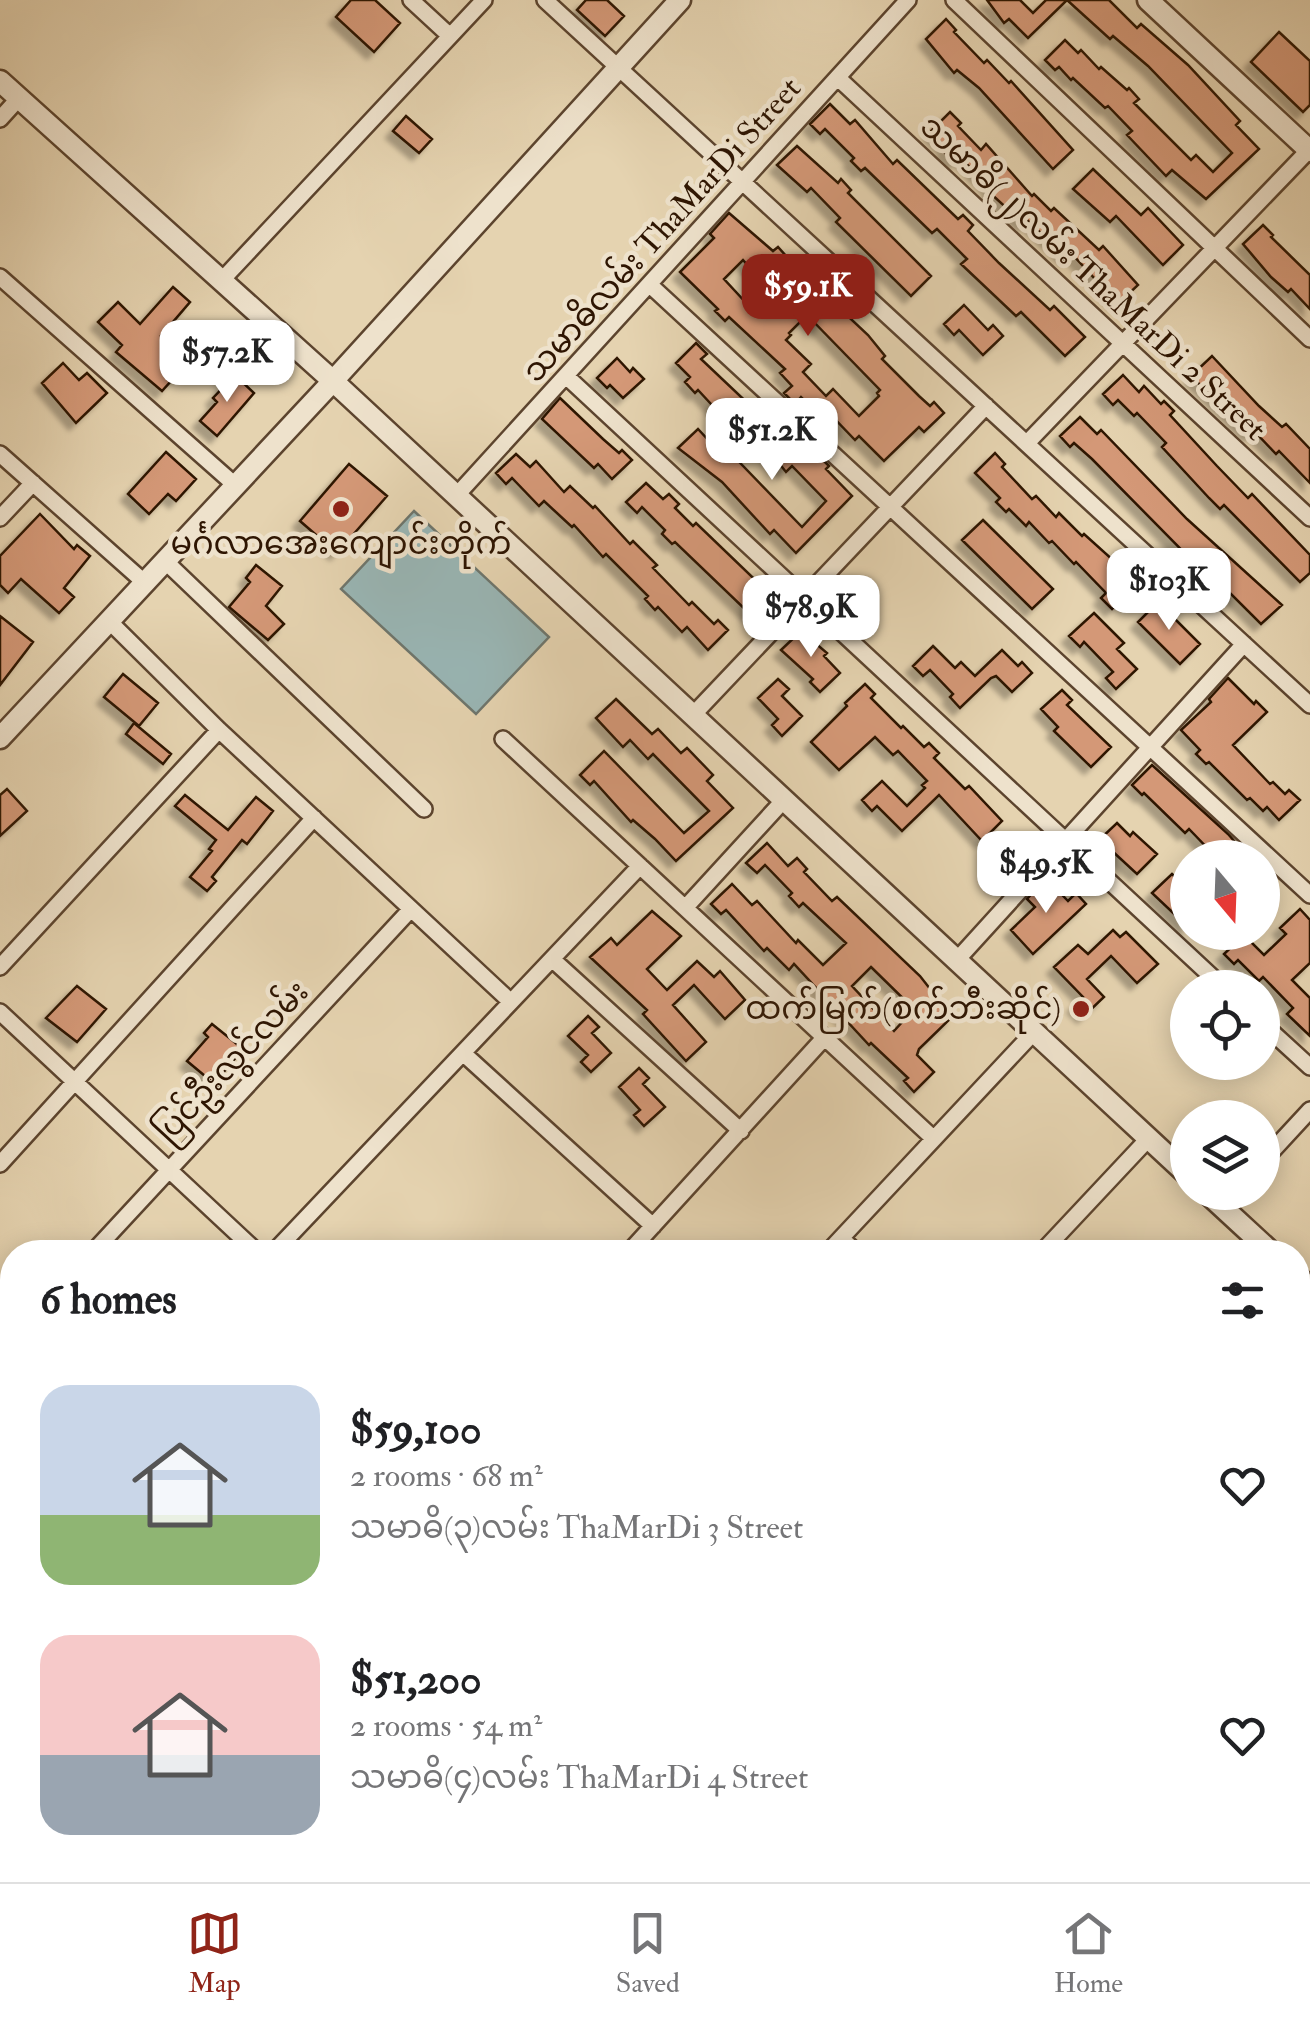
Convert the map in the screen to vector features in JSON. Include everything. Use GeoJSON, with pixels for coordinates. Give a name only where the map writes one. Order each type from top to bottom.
{"type":"FeatureCollection","features":[{"type":"Feature","properties":{"kind":"street"},"geometry":{"type":"LineString","coordinates":[[412,0],[450,36]]}},
{"type":"Feature","properties":{"kind":"street"},"geometry":{"type":"LineString","coordinates":[[222,280],[484,0]]}},
{"type":"Feature","properties":{"kind":"street"},"geometry":{"type":"LineString","coordinates":[[545,0],[1310,705]]}},
{"type":"Feature","properties":{"kind":"street"},"geometry":{"type":"LineString","coordinates":[[0,738],[680,0]]}},
{"type":"Feature","properties":{"kind":"street","name":"သမာဓိလမ်း ThaMarDi Street"},"geometry":{"type":"LineString","coordinates":[[456,496],[908,0]]}},
{"type":"Feature","properties":{"kind":"street"},"geometry":{"type":"LineString","coordinates":[[954,0],[1310,339]]}},
{"type":"Feature","properties":{"kind":"street"},"geometry":{"type":"LineString","coordinates":[[1027,443],[1310,150],[1148,0]]}},
{"type":"Feature","properties":{"kind":"street","name":"သမာဓိ(၂)လမ်း ThaMarDi 2 Street"},"geometry":{"type":"LineString","coordinates":[[838,78],[1310,518]]}},
{"type":"Feature","properties":{"kind":"street"},"geometry":{"type":"LineString","coordinates":[[0,82],[332,381],[1170,1159]]}},
{"type":"Feature","properties":{"kind":"street"},"geometry":{"type":"LineString","coordinates":[[0,119],[19,98]]}},
{"type":"Feature","properties":{"kind":"street"},"geometry":{"type":"LineString","coordinates":[[0,277],[235,486]]}},
{"type":"Feature","properties":{"kind":"street"},"geometry":{"type":"LineString","coordinates":[[650,284],[1310,895]]}},
{"type":"Feature","properties":{"kind":"street"},"geometry":{"type":"LineString","coordinates":[[566,376],[1205,970]]}},
{"type":"Feature","properties":{"kind":"street"},"geometry":{"type":"LineString","coordinates":[[692,716],[986,406]]}},
{"type":"Feature","properties":{"kind":"street"},"geometry":{"type":"LineString","coordinates":[[0,454],[144,582]]}},
{"type":"Feature","properties":{"kind":"street"},"geometry":{"type":"LineString","coordinates":[[0,518],[33,483]]}},
{"type":"Feature","properties":{"kind":"street"},"geometry":{"type":"LineString","coordinates":[[164,560],[424,810]]}},
{"type":"Feature","properties":{"kind":"street"},"geometry":{"type":"LineString","coordinates":[[108,620],[511,1002]]}},
{"type":"Feature","properties":{"kind":"street"},"geometry":{"type":"LineString","coordinates":[[956,961],[1244,644]]}},
{"type":"Feature","properties":{"kind":"street"},"geometry":{"type":"LineString","coordinates":[[0,967],[220,730]]}},
{"type":"Feature","properties":{"kind":"street"},"geometry":{"type":"LineString","coordinates":[[503,739],[934,1139]]}},
{"type":"Feature","properties":{"kind":"street"},"geometry":{"type":"LineString","coordinates":[[685,908],[783,801]]}},
{"type":"Feature","properties":{"kind":"street"},"geometry":{"type":"LineString","coordinates":[[0,1164],[314,818]]}},
{"type":"Feature","properties":{"kind":"street"},"geometry":{"type":"LineString","coordinates":[[286,1240],[640,866]]}},
{"type":"Feature","properties":{"kind":"street","name":"ပြင်ဦးလွင်လမ်း"},"geometry":{"type":"LineString","coordinates":[[104,1240],[411,909]]}},
{"type":"Feature","properties":{"kind":"street"},"geometry":{"type":"LineString","coordinates":[[552,959],[741,1130]]}},
{"type":"Feature","properties":{"kind":"street"},"geometry":{"type":"LineString","coordinates":[[0,1012],[243,1240]]}},
{"type":"Feature","properties":{"kind":"street"},"geometry":{"type":"LineString","coordinates":[[841,1238],[1034,1032]]}},
{"type":"Feature","properties":{"kind":"street"},"geometry":{"type":"LineString","coordinates":[[641,1240],[825,1037]]}},
{"type":"Feature","properties":{"kind":"street"},"geometry":{"type":"LineString","coordinates":[[1280,1040],[1310,1068]]}},
{"type":"Feature","properties":{"kind":"street"},"geometry":{"type":"LineString","coordinates":[[464,1054],[653,1226]]}},
{"type":"Feature","properties":{"kind":"street"},"geometry":{"type":"LineString","coordinates":[[1280,1142],[1310,1110]]}},
{"type":"Feature","properties":{"kind":"street"},"geometry":{"type":"LineString","coordinates":[[1056,1240],[1148,1139]]}},
{"type":"Feature","properties":{"kind":"street"},"geometry":{"type":"LineString","coordinates":[[1232,1210],[1260,1240]]}},
{"type":"Feature","properties":{"kind":"water"},"geometry":{"type":"Polygon","coordinates":[[[414,511],[549,637],[476,714],[341,589],[414,511]]]}},
{"type":"Feature","properties":{"kind":"building"},"geometry":{"type":"Polygon","coordinates":[[[351,0],[375,0],[400,23],[374,52],[336,17],[351,0]]]}},
{"type":"Feature","properties":{"kind":"building"},"geometry":{"type":"Polygon","coordinates":[[[586,0],[607,0],[624,16],[605,36],[577,10],[586,0]]]}},
{"type":"Feature","properties":{"kind":"building"},"geometry":{"type":"Polygon","coordinates":[[[987,0],[1020,0],[1033,13],[1046,0],[1067,0],[1028,38],[1009,19],[1004,23],[987,0]]]}},
{"type":"Feature","properties":{"kind":"building"},"geometry":{"type":"Polygon","coordinates":[[[1067,0],[1109,0],[1137,28],[1141,24],[1188,65],[1240,121],[1236,125],[1259,149],[1206,199],[1172,170],[1166,176],[1127,135],[1132,131],[1108,106],[1105,108],[1073,78],[1059,67],[1055,70],[1045,60],[1065,40],[1129,88],[1139,99],[1134,103],[1191,160],[1196,155],[1213,172],[1232,153],[1148,66],[1113,36],[1110,39],[1067,0]]]}},
{"type":"Feature","properties":{"kind":"building"},"geometry":{"type":"Polygon","coordinates":[[[946,19],[984,63],[987,60],[1011,81],[1073,150],[1053,169],[979,88],[957,70],[954,73],[926,39],[946,19]]]}},
{"type":"Feature","properties":{"kind":"building"},"geometry":{"type":"Polygon","coordinates":[[[1279,32],[1310,61],[1310,105],[1303,112],[1251,62],[1279,32]]]}},
{"type":"Feature","properties":{"kind":"building"},"geometry":{"type":"Polygon","coordinates":[[[830,104],[850,124],[855,120],[893,164],[897,160],[958,219],[963,215],[973,225],[968,231],[999,263],[1050,310],[1054,306],[1085,337],[1065,356],[1021,312],[1016,316],[961,264],[967,259],[937,229],[932,233],[865,168],[861,171],[851,161],[854,158],[825,129],[820,134],[810,124],[830,104]]]}},
{"type":"Feature","properties":{"kind":"building"},"geometry":{"type":"Polygon","coordinates":[[[950,112],[981,150],[986,144],[1032,196],[1051,211],[1054,208],[1099,250],[1103,246],[1138,285],[1118,304],[1071,253],[1067,258],[1028,221],[1024,224],[989,192],[991,189],[960,157],[955,162],[944,152],[947,149],[930,132],[950,112]]]}},
{"type":"Feature","properties":{"kind":"building"},"geometry":{"type":"Polygon","coordinates":[[[406,116],[432,139],[419,153],[393,131],[406,116]]]}},
{"type":"Feature","properties":{"kind":"building"},"geometry":{"type":"Polygon","coordinates":[[[797,146],[838,183],[841,179],[851,190],[848,193],[931,276],[911,296],[836,222],[840,218],[811,188],[807,192],[777,165],[797,146]]]}},
{"type":"Feature","properties":{"kind":"building"},"geometry":{"type":"Polygon","coordinates":[[[1093,169],[1141,215],[1148,208],[1183,245],[1163,265],[1116,216],[1110,222],[1073,189],[1093,169]]]}},
{"type":"Feature","properties":{"kind":"building"},"geometry":{"type":"Polygon","coordinates":[[[729,213],[773,251],[778,247],[832,307],[835,304],[868,335],[885,356],[882,359],[919,396],[930,406],[934,402],[944,413],[924,432],[919,427],[884,461],[859,436],[855,440],[829,413],[823,419],[801,397],[795,404],[784,393],[792,386],[780,373],[785,369],[729,317],[725,321],[680,272],[714,238],[710,234],[729,213]],[[743,260],[724,279],[749,306],[753,302],[764,313],[782,296],[756,264],[751,269],[743,260]],[[807,315],[786,340],[811,364],[803,372],[826,396],[833,389],[859,416],[880,390],[807,315]]]}},
{"type":"Feature","properties":{"kind":"building"},"geometry":{"type":"Polygon","coordinates":[[[1263,225],[1310,275],[1310,309],[1291,289],[1288,292],[1271,277],[1243,244],[1263,225]]]}},
{"type":"Feature","properties":{"kind":"building"},"geometry":{"type":"Polygon","coordinates":[[[173,287],[190,302],[161,336],[189,361],[162,391],[116,352],[122,345],[98,322],[118,302],[140,324],[173,287]]]}},
{"type":"Feature","properties":{"kind":"building"},"geometry":{"type":"Polygon","coordinates":[[[964,305],[988,330],[993,325],[1003,336],[983,355],[959,330],[954,335],[944,324],[964,305]]]}},
{"type":"Feature","properties":{"kind":"building"},"geometry":{"type":"Polygon","coordinates":[[[696,343],[707,354],[701,359],[756,411],[736,431],[698,390],[695,393],[685,382],[690,377],[676,363],[696,343]]]}},
{"type":"Feature","properties":{"kind":"building"},"geometry":{"type":"Polygon","coordinates":[[[1212,356],[1259,406],[1282,427],[1286,424],[1310,449],[1310,483],[1279,451],[1276,454],[1254,431],[1250,434],[1191,376],[1212,356]]]}},
{"type":"Feature","properties":{"kind":"building"},"geometry":{"type":"Polygon","coordinates":[[[617,358],[630,372],[633,368],[644,379],[623,398],[597,378],[617,358]]]}},
{"type":"Feature","properties":{"kind":"building"},"geometry":{"type":"Polygon","coordinates":[[[63,363],[79,380],[87,373],[107,393],[76,423],[42,383],[63,363]]]}},
{"type":"Feature","properties":{"kind":"building"},"geometry":{"type":"Polygon","coordinates":[[[235,375],[254,393],[217,436],[200,421],[217,402],[213,398],[235,375]]]}},
{"type":"Feature","properties":{"kind":"building"},"geometry":{"type":"Polygon","coordinates":[[[1123,375],[1139,392],[1144,386],[1161,404],[1164,401],[1174,411],[1170,415],[1217,466],[1248,498],[1252,494],[1310,555],[1310,573],[1300,582],[1224,505],[1220,509],[1209,498],[1137,413],[1134,416],[1118,400],[1113,405],[1103,394],[1123,375]]]}},
{"type":"Feature","properties":{"kind":"building"},"geometry":{"type":"Polygon","coordinates":[[[560,398],[619,453],[622,450],[632,460],[612,479],[598,464],[594,468],[542,419],[560,398]]]}},
{"type":"Feature","properties":{"kind":"building"},"geometry":{"type":"Polygon","coordinates":[[[1080,417],[1097,434],[1101,430],[1187,519],[1282,605],[1261,624],[1223,586],[1220,589],[1092,459],[1074,443],[1070,447],[1060,436],[1080,417]]]}},
{"type":"Feature","properties":{"kind":"building"},"geometry":{"type":"Polygon","coordinates":[[[782,423],[814,461],[819,456],[829,466],[826,469],[852,496],[796,553],[774,530],[770,534],[722,482],[678,448],[698,429],[712,444],[717,439],[802,527],[826,501],[792,466],[786,472],[762,442],[782,423]]]}},
{"type":"Feature","properties":{"kind":"building"},"geometry":{"type":"Polygon","coordinates":[[[166,452],[196,479],[176,501],[168,494],[149,514],[128,494],[166,452]]]}},
{"type":"Feature","properties":{"kind":"building"},"geometry":{"type":"Polygon","coordinates":[[[995,453],[1005,464],[1002,467],[1032,499],[1036,496],[1056,517],[1059,513],[1114,561],[1109,566],[1132,589],[1112,609],[1101,598],[1106,593],[1076,562],[1052,541],[1049,543],[1029,522],[1026,526],[996,502],[1000,498],[975,473],[995,453]]]}},
{"type":"Feature","properties":{"kind":"building"},"geometry":{"type":"Polygon","coordinates":[[[516,454],[530,467],[536,461],[564,492],[570,486],[595,506],[630,544],[633,541],[657,565],[653,568],[689,605],[692,602],[714,624],[718,620],[728,630],[708,650],[687,627],[682,632],[658,607],[655,610],[645,599],[648,596],[606,554],[603,557],[574,525],[544,501],[539,506],[512,478],[506,484],[496,473],[516,454]]]}},
{"type":"Feature","properties":{"kind":"building"},"geometry":{"type":"Polygon","coordinates":[[[349,464],[387,496],[337,553],[300,521],[349,464]]]}},
{"type":"Feature","properties":{"kind":"building"},"geometry":{"type":"Polygon","coordinates":[[[646,483],[663,499],[669,494],[679,504],[675,508],[693,526],[696,523],[771,595],[751,615],[675,542],[672,544],[662,534],[665,530],[642,507],[637,513],[626,502],[646,483]]]}},
{"type":"Feature","properties":{"kind":"building"},"geometry":{"type":"Polygon","coordinates":[[[40,514],[74,549],[77,545],[90,556],[64,588],[74,597],[59,613],[21,579],[8,593],[0,585],[0,556],[40,514]]]}},
{"type":"Feature","properties":{"kind":"building"},"geometry":{"type":"Polygon","coordinates":[[[983,520],[1053,589],[1032,609],[962,540],[983,520]]]}},
{"type":"Feature","properties":{"kind":"building"},"geometry":{"type":"Polygon","coordinates":[[[256,565],[282,586],[266,606],[284,624],[268,640],[229,607],[250,582],[246,578],[256,565]]]}},
{"type":"Feature","properties":{"kind":"building"},"geometry":{"type":"Polygon","coordinates":[[[1158,602],[1200,644],[1180,664],[1138,622],[1158,602]]]}},
{"type":"Feature","properties":{"kind":"building"},"geometry":{"type":"Polygon","coordinates":[[[1094,613],[1124,643],[1117,649],[1137,669],[1116,689],[1106,678],[1113,672],[1084,642],[1080,647],[1069,636],[1094,613]]]}},
{"type":"Feature","properties":{"kind":"building"},"geometry":{"type":"Polygon","coordinates":[[[0,616],[33,642],[0,685],[0,616]]]}},
{"type":"Feature","properties":{"kind":"building"},"geometry":{"type":"Polygon","coordinates":[[[801,631],[827,653],[824,656],[840,673],[820,692],[810,682],[813,679],[781,650],[801,631]]]}},
{"type":"Feature","properties":{"kind":"building"},"geometry":{"type":"Polygon","coordinates":[[[933,646],[955,668],[961,662],[975,676],[1002,650],[1032,673],[1012,692],[996,676],[991,678],[960,708],[950,697],[953,694],[930,670],[923,676],[913,666],[933,646]]]}},
{"type":"Feature","properties":{"kind":"building"},"geometry":{"type":"Polygon","coordinates":[[[123,674],[158,703],[139,726],[104,697],[123,674]]]}},
{"type":"Feature","properties":{"kind":"building"},"geometry":{"type":"Polygon","coordinates":[[[1228,678],[1267,712],[1233,745],[1270,784],[1273,782],[1285,794],[1289,790],[1300,800],[1279,820],[1267,807],[1263,811],[1250,798],[1247,800],[1209,762],[1206,764],[1196,754],[1200,750],[1181,730],[1211,702],[1209,699],[1228,678]]]}},
{"type":"Feature","properties":{"kind":"building"},"geometry":{"type":"Polygon","coordinates":[[[778,679],[789,689],[782,696],[802,716],[782,736],[772,725],[778,719],[758,698],[778,679]]]}},
{"type":"Feature","properties":{"kind":"building"},"geometry":{"type":"Polygon","coordinates":[[[865,684],[875,694],[871,698],[901,728],[924,747],[929,743],[939,753],[934,758],[965,789],[969,786],[1002,821],[982,841],[939,795],[902,831],[877,806],[872,811],[862,800],[882,781],[907,806],[927,781],[898,751],[893,755],[875,737],[839,770],[811,742],[865,684]]]}},
{"type":"Feature","properties":{"kind":"building"},"geometry":{"type":"Polygon","coordinates":[[[1062,690],[1072,700],[1067,705],[1111,747],[1091,767],[1054,731],[1058,727],[1041,709],[1062,690]]]}},
{"type":"Feature","properties":{"kind":"building"},"geometry":{"type":"Polygon","coordinates":[[[616,699],[652,734],[658,729],[681,753],[687,748],[713,775],[707,781],[733,808],[676,861],[631,822],[594,781],[590,785],[580,775],[604,751],[684,833],[709,811],[653,754],[648,759],[630,740],[623,747],[596,718],[616,699]]]}},
{"type":"Feature","properties":{"kind":"building"},"geometry":{"type":"Polygon","coordinates":[[[134,723],[171,754],[163,764],[126,734],[134,723]]]}},
{"type":"Feature","properties":{"kind":"building"},"geometry":{"type":"Polygon","coordinates":[[[1152,765],[1233,840],[1200,840],[1189,829],[1185,833],[1132,785],[1152,765]]]}},
{"type":"Feature","properties":{"kind":"building"},"geometry":{"type":"Polygon","coordinates":[[[7,789],[27,811],[0,836],[0,795],[7,789]]]}},
{"type":"Feature","properties":{"kind":"building"},"geometry":{"type":"Polygon","coordinates":[[[185,795],[228,830],[256,797],[273,811],[247,844],[242,840],[212,877],[216,881],[207,891],[190,877],[212,851],[209,849],[216,840],[175,806],[185,795]]]}},
{"type":"Feature","properties":{"kind":"building"},"geometry":{"type":"Polygon","coordinates":[[[1117,823],[1157,854],[1137,874],[1097,842],[1117,823]]]}},
{"type":"Feature","properties":{"kind":"building"},"geometry":{"type":"Polygon","coordinates":[[[767,843],[788,866],[797,858],[807,869],[804,872],[832,901],[837,897],[920,976],[952,1017],[919,1049],[917,1055],[934,1072],[914,1092],[904,1081],[908,1078],[869,1045],[794,964],[789,970],[767,948],[764,951],[726,910],[721,914],[711,904],[732,884],[752,905],[757,901],[796,943],[798,940],[823,965],[846,943],[803,903],[799,907],[789,896],[792,893],[765,865],[757,873],[746,863],[767,843]],[[871,967],[852,986],[894,1031],[914,1009],[871,967]]]}},
{"type":"Feature","properties":{"kind":"building"},"geometry":{"type":"Polygon","coordinates":[[[1170,876],[1170,910],[1152,893],[1170,876]]]}},
{"type":"Feature","properties":{"kind":"building"},"geometry":{"type":"Polygon","coordinates":[[[1046,878],[1068,901],[1076,893],[1086,904],[1033,954],[1011,930],[1035,907],[1027,899],[1046,878]]]}},
{"type":"Feature","properties":{"kind":"building"},"geometry":{"type":"Polygon","coordinates":[[[1300,909],[1310,920],[1310,963],[1292,980],[1310,998],[1310,1036],[1287,1014],[1293,1008],[1280,995],[1280,970],[1248,970],[1224,954],[1228,950],[1259,950],[1264,955],[1269,950],[1280,950],[1280,940],[1286,934],[1280,928],[1300,909]]]}},
{"type":"Feature","properties":{"kind":"building"},"geometry":{"type":"Polygon","coordinates":[[[652,911],[681,936],[647,969],[667,990],[697,961],[714,977],[720,971],[745,1000],[725,1019],[694,985],[673,1005],[706,1042],[686,1061],[643,1014],[647,1010],[590,957],[611,938],[617,945],[652,911]]]}},
{"type":"Feature","properties":{"kind":"building"},"geometry":{"type":"Polygon","coordinates":[[[1113,930],[1120,937],[1126,932],[1158,964],[1137,983],[1111,956],[1087,979],[1104,997],[1084,1016],[1074,1006],[1083,997],[1054,967],[1078,945],[1088,954],[1113,930]]]}},
{"type":"Feature","properties":{"kind":"building"},"geometry":{"type":"Polygon","coordinates":[[[77,986],[106,1009],[77,1042],[46,1018],[77,986]]]}},
{"type":"Feature","properties":{"kind":"building"},"geometry":{"type":"Polygon","coordinates":[[[588,1016],[599,1027],[592,1033],[611,1053],[591,1072],[581,1062],[588,1055],[568,1036],[588,1016]]]}},
{"type":"Feature","properties":{"kind":"building"},"geometry":{"type":"Polygon","coordinates":[[[212,1024],[243,1049],[217,1086],[187,1061],[208,1037],[204,1033],[212,1024]]]}},
{"type":"Feature","properties":{"kind":"building"},"geometry":{"type":"Polygon","coordinates":[[[639,1068],[649,1078],[643,1084],[665,1107],[644,1126],[634,1115],[640,1110],[619,1087],[639,1068]]]}},
{"type":"Feature","properties":{"kind":"place","name":"မင်္ဂလာအေးကျောင်းတိုက်"},"geometry":{"type":"Point","coordinates":[341,509]}},
{"type":"Feature","properties":{"kind":"place","name":"ထက်မြက်(စက်ဘီးဆိုင်)"},"geometry":{"type":"Point","coordinates":[1081,1009]}}]}
